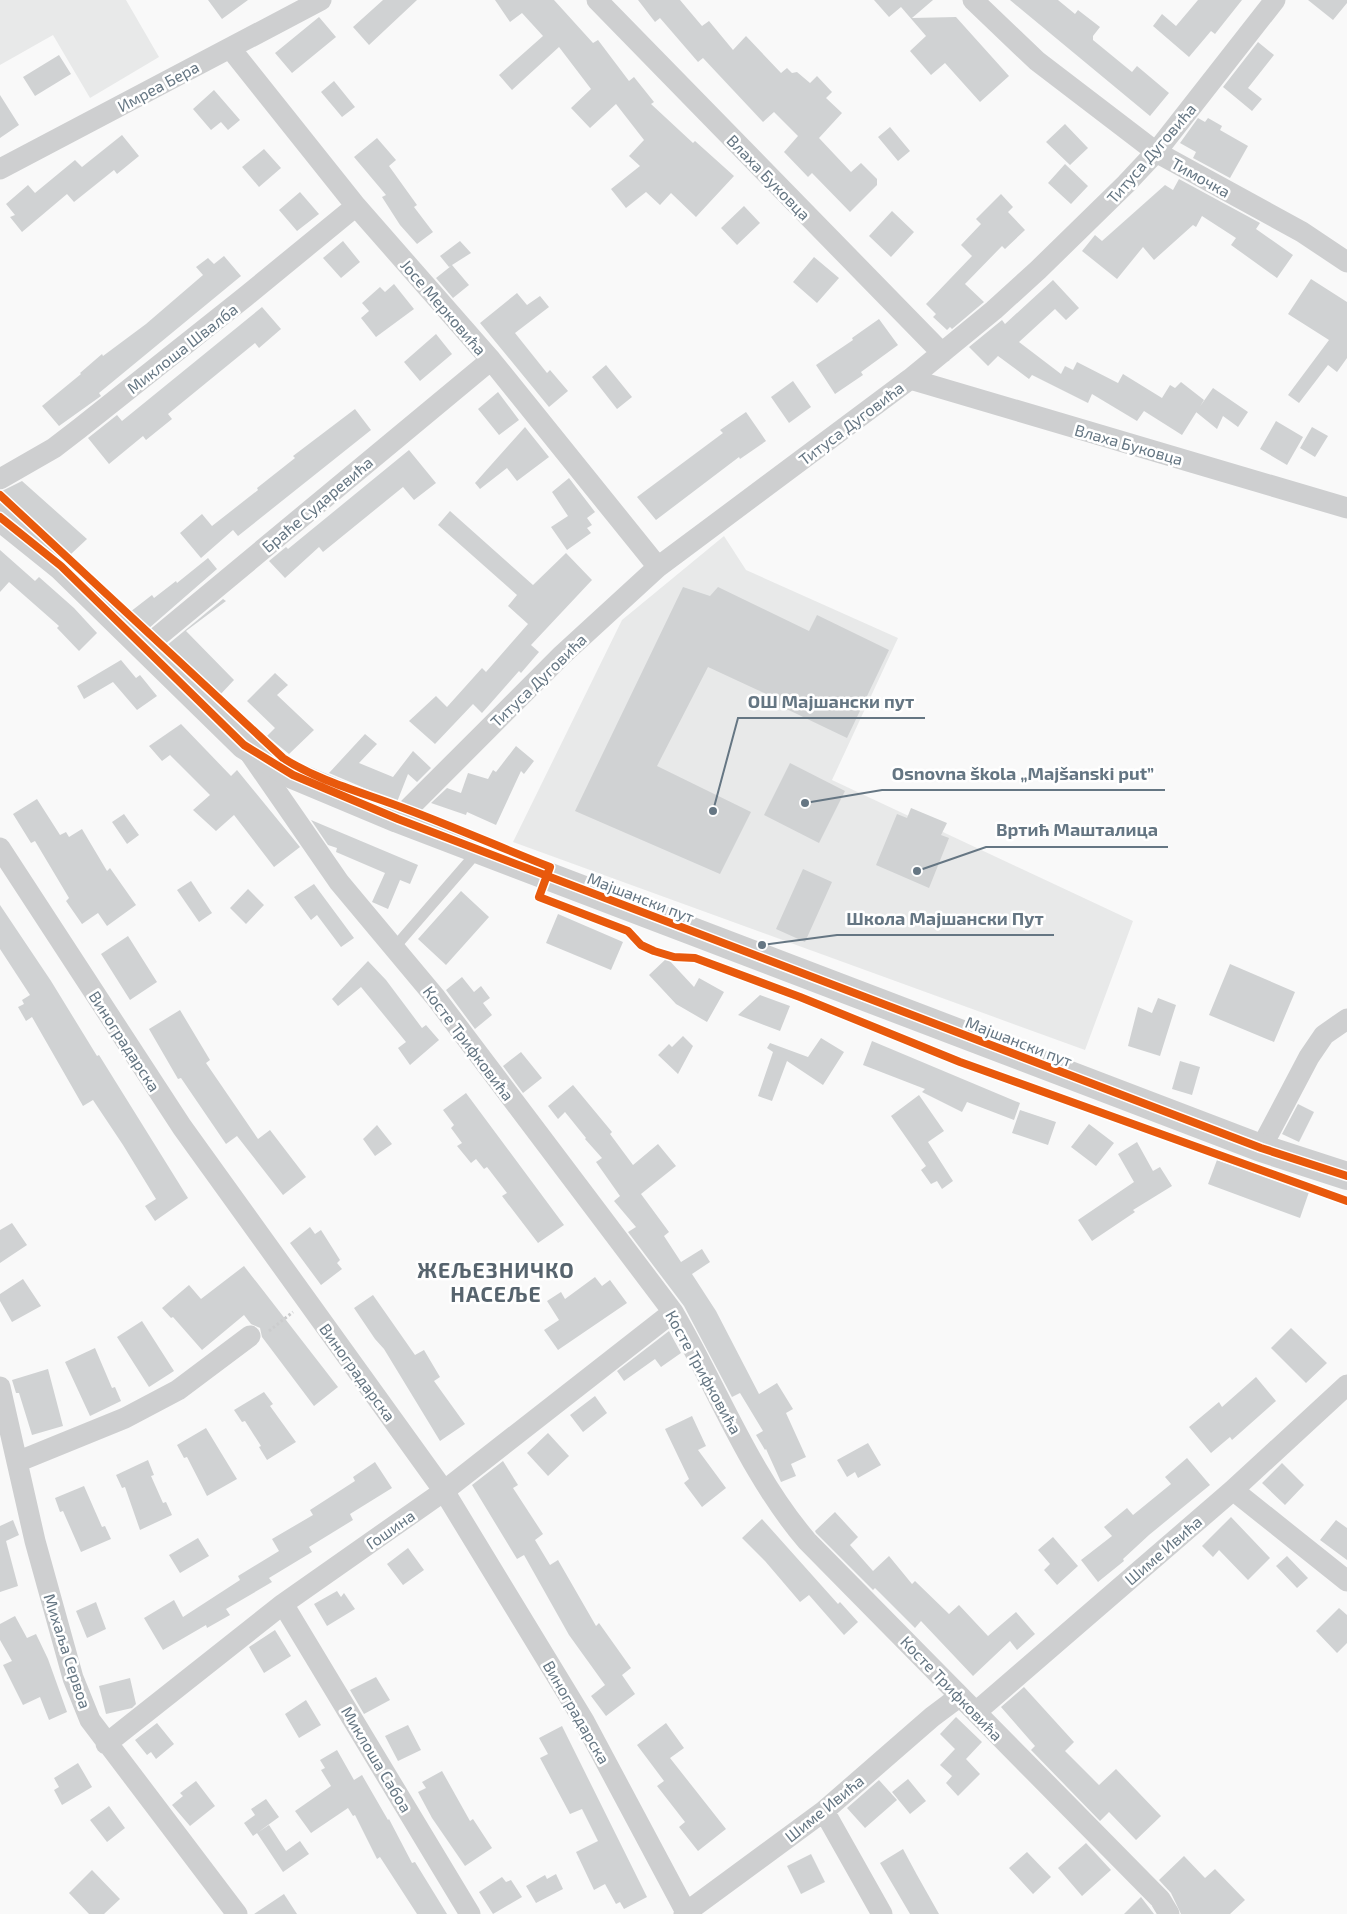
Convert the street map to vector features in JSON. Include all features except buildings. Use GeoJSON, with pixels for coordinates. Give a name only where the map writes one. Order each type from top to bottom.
{"type":"FeatureCollection","features":[{"type":"Feature","properties":{"kind":"street","name":"Влаха Буковца"},"geometry":{"type":"LineString","coordinates":[[597,0],[942,353]]}},
{"type":"Feature","properties":{"kind":"street","name":"Тимочка"},"geometry":{"type":"LineString","coordinates":[[973,0],[1037,61],[1156,152],[1302,232],[1347,262]]}},
{"type":"Feature","properties":{"kind":"street","name":"Титуса Дуговића"},"geometry":{"type":"LineString","coordinates":[[398,818],[562,655],[658,567],[910,379],[994,310],[1038,270],[1156,152],[1275,0]]}},
{"type":"Feature","properties":{"kind":"street","name":"Имреа Бера"},"geometry":{"type":"LineString","coordinates":[[0,169],[318,1]]}},
{"type":"Feature","properties":{"kind":"street","name":"Јосе Мерковића"},"geometry":{"type":"LineString","coordinates":[[230,48],[356,206],[491,360],[658,567]]}},
{"type":"Feature","properties":{"kind":"street","name":"Миклоша Швалба"},"geometry":{"type":"LineString","coordinates":[[0,479],[39,457],[80,428],[245,298],[356,206]]}},
{"type":"Feature","properties":{"kind":"street","name":"Браће Сударевића"},"geometry":{"type":"LineString","coordinates":[[144,648],[491,360]]}},
{"type":"Feature","properties":{"kind":"street","name":"Влаха Буковца"},"geometry":{"type":"LineString","coordinates":[[910,379],[1347,508]]}},
{"type":"Feature","properties":{"kind":"street","name":"Мајшански пут"},"geometry":{"type":"LineString","coordinates":[[0,517],[61,566],[244,745],[293,775],[480,850],[1261,1148],[1347,1176]]}},
{"type":"Feature","properties":{"kind":"street","name":"Косте Трифковића"},"geometry":{"type":"LineString","coordinates":[[244,745],[339,882],[436,998],[673,1312],[701,1361],[762,1481],[784,1514],[807,1541],[1160,1899],[1169,1914]]}},
{"type":"Feature","properties":{"kind":"street","name":"Виноградарска"},"geometry":{"type":"LineString","coordinates":[[0,848],[177,1119],[444,1491],[584,1721],[685,1913]]}},
{"type":"Feature","properties":{"kind":"street"},"geometry":{"type":"LineString","coordinates":[[1261,1148],[1309,1057],[1324,1035],[1347,1019]]}},
{"type":"Feature","properties":{"kind":"street","name":"Гошина"},"geometry":{"type":"LineString","coordinates":[[106,1744],[284,1604],[444,1491],[673,1312]]}},
{"type":"Feature","properties":{"kind":"street"},"geometry":{"type":"LineString","coordinates":[[17,1462],[125,1418],[171,1394],[250,1336]]}},
{"type":"Feature","properties":{"kind":"street","name":"Шиме Ивића"},"geometry":{"type":"LineString","coordinates":[[976,1712],[1233,1490],[1347,1385]]}},
{"type":"Feature","properties":{"kind":"street","name":"Михаља Сервоа"},"geometry":{"type":"LineString","coordinates":[[0,1387],[34,1541],[73,1678],[90,1720],[106,1744],[237,1914]]}},
{"type":"Feature","properties":{"kind":"street"},"geometry":{"type":"LineString","coordinates":[[1233,1490],[1347,1582]]}},
{"type":"Feature","properties":{"kind":"street","name":"Миклоша Сабоа"},"geometry":{"type":"LineString","coordinates":[[284,1604],[470,1914]]}},
{"type":"Feature","properties":{"kind":"street","name":"Шиме Ивића"},"geometry":{"type":"LineString","coordinates":[[685,1913],[824,1811],[932,1717],[960,1696]]}},
{"type":"Feature","properties":{"kind":"street"},"geometry":{"type":"LineString","coordinates":[[824,1811],[882,1914]]}},
{"type":"Feature","properties":{"kind":"lane"},"geometry":{"type":"LineString","coordinates":[[394,948],[480,850]]}},
{"type":"Feature","properties":{"kind":"path"},"geometry":{"type":"LineString","coordinates":[[250,1336],[260,1338],[308,1302]]}},
{"type":"Feature","properties":{"kind":"shaded area"},"geometry":{"type":"Polygon","coordinates":[[[0,0],[126,0],[159,57],[90,98],[53,35],[0,65],[0,0]]]}},
{"type":"Feature","properties":{"kind":"shaded area"},"geometry":{"type":"Polygon","coordinates":[[[724,536],[746,570],[898,638],[832,780],[1133,921],[1085,1050],[513,842],[622,620],[724,536]]]}},
{"type":"Feature","properties":{"kind":"cycle path"},"geometry":{"type":"LineString","coordinates":[[0,495],[283,758],[312,774],[424,816],[550,867],[539,897],[628,931],[641,945],[654,951],[674,957],[695,958],[800,997],[960,1062],[1347,1201]]}},
{"type":"Feature","properties":{"kind":"cycle path"},"geometry":{"type":"LineString","coordinates":[[0,517],[61,566],[244,745],[293,775],[398,819],[1261,1148],[1347,1176]]}},
{"type":"Feature","properties":{"kind":"place","name":"Osnovna škola „Majšanski put”"},"geometry":{"type":"Point","coordinates":[805,803]}},
{"type":"Feature","properties":{"kind":"place","name":"ОШ Мајшански пут"},"geometry":{"type":"Point","coordinates":[713,811]}},
{"type":"Feature","properties":{"kind":"place","name":"Вртић Машталица"},"geometry":{"type":"Point","coordinates":[917,871]}},
{"type":"Feature","properties":{"kind":"place","name":"Школа Мајшански Пут"},"geometry":{"type":"Point","coordinates":[762,945]}},
{"type":"Feature","properties":{"kind":"district","name":"ЖЕЉЕЗНИЧКО НАСЕЉЕ"},"geometry":{"type":"Point","coordinates":[496,1281]}}]}
